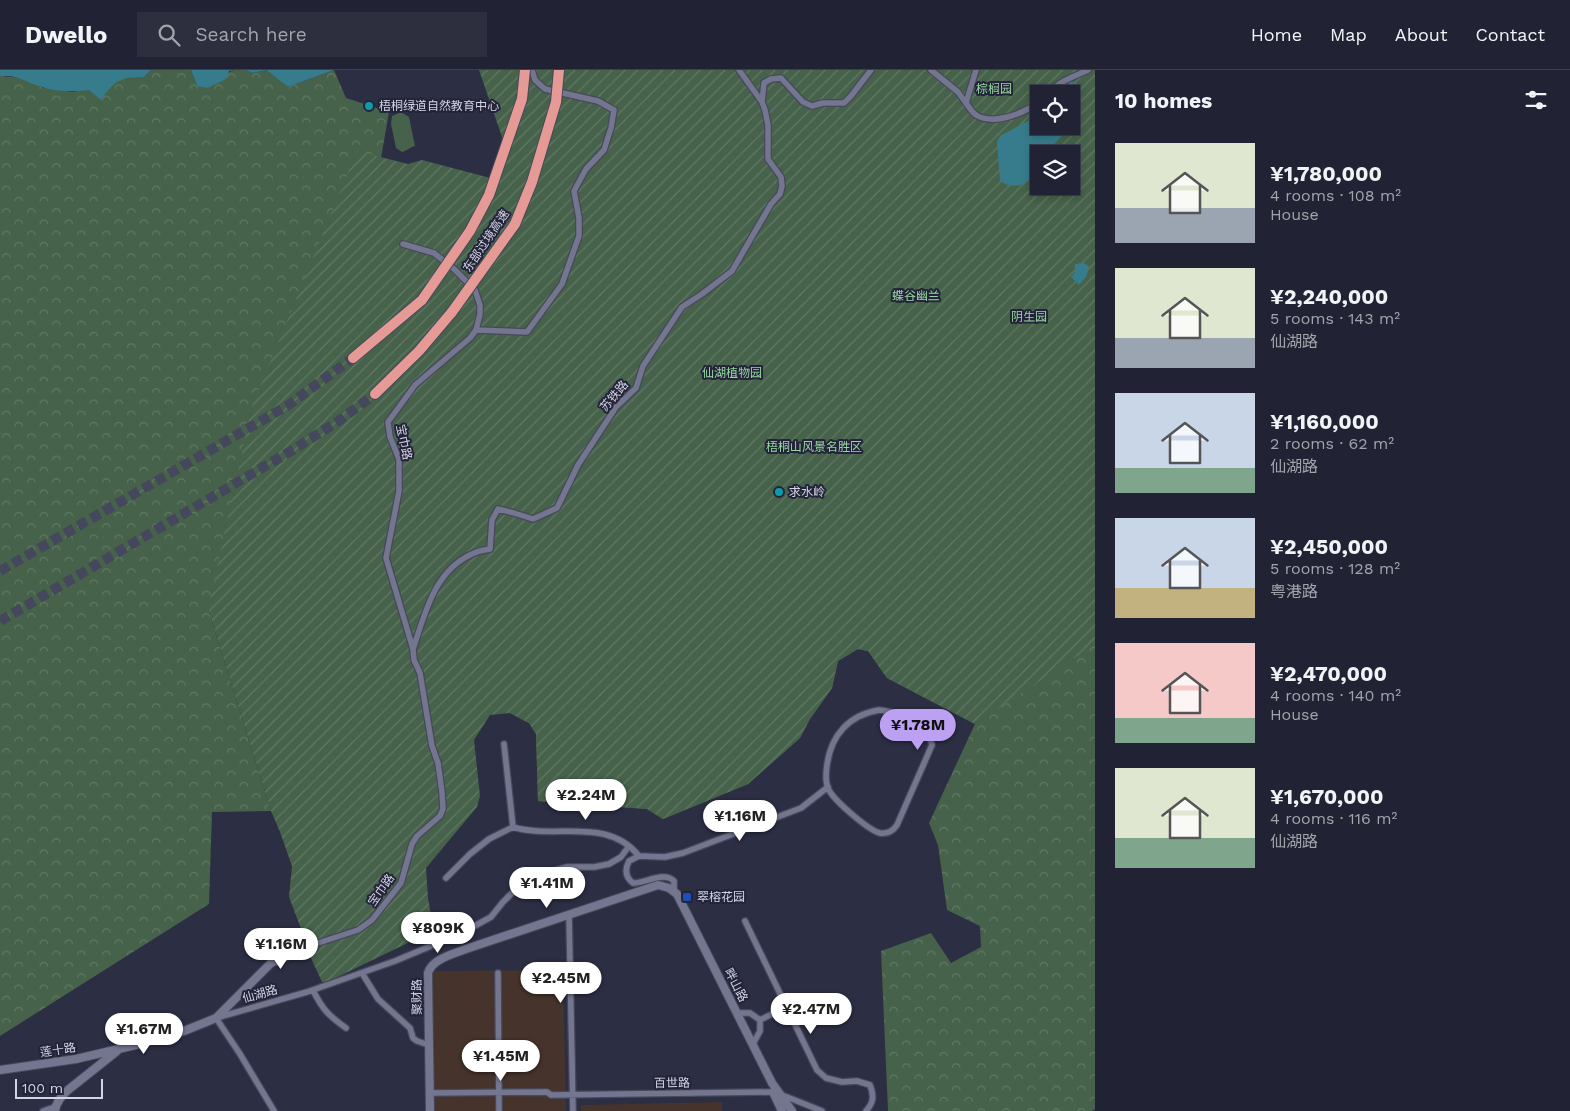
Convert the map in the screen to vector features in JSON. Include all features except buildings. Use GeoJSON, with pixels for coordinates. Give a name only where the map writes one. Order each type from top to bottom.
{"type":"FeatureCollection","features":[{"type":"Feature","properties":{"kind":"highway","name":"东部过境高速"},"geometry":{"type":"LineString","coordinates":[[353,358],[422,300],[470,231],[490,195],[522,99],[525,70]]}},
{"type":"Feature","properties":{"kind":"highway","name":"东部过境高速"},"geometry":{"type":"LineString","coordinates":[[375,394],[419,351],[452,312],[515,224],[532,182],[556,102],[559,70]]}},
{"type":"Feature","properties":{"kind":"street"},"geometry":{"type":"LineString","coordinates":[[403,244],[434,253],[454,269],[475,290],[480,304],[480,314],[476,330],[527,332],[562,284],[579,236],[579,218],[574,191],[586,169],[604,150],[614,110],[598,101],[545,89],[535,80],[532,70]]}},
{"type":"Feature","properties":{"kind":"street"},"geometry":{"type":"LineString","coordinates":[[739,70],[762,102]]}},
{"type":"Feature","properties":{"kind":"street"},"geometry":{"type":"LineString","coordinates":[[762,102],[764,83],[771,79],[781,78],[803,102],[812,106],[823,103],[844,103],[871,70]]}},
{"type":"Feature","properties":{"kind":"street"},"geometry":{"type":"LineString","coordinates":[[931,70],[958,92],[977,116],[1002,118],[1030,108]]}},
{"type":"Feature","properties":{"kind":"street"},"geometry":{"type":"LineString","coordinates":[[966,103],[976,70]]}},
{"type":"Feature","properties":{"kind":"street"},"geometry":{"type":"LineString","coordinates":[[1057,85],[1088,70]]}},
{"type":"Feature","properties":{"kind":"street","name":"苏铁路"},"geometry":{"type":"LineString","coordinates":[[413,649],[433,591],[450,568],[472,554],[490,549],[492,520],[498,509],[533,519],[557,508],[578,465],[616,407],[636,388],[642,366],[682,307],[732,270],[771,204],[780,194],[782,186],[781,177],[768,159],[768,118],[762,102]]}},
{"type":"Feature","properties":{"kind":"street","name":"宝巾路"},"geometry":{"type":"LineString","coordinates":[[309,947],[358,930],[372,920],[401,882],[412,844],[417,836],[440,816],[443,809],[438,763],[432,746],[420,673],[414,660],[413,649],[386,558],[399,491],[399,459],[390,437],[388,422],[415,385],[470,338],[476,330]]}},
{"type":"Feature","properties":{"kind":"street"},"geometry":{"type":"LineString","coordinates":[[873,712],[890,712],[902,718],[930,738],[932,745],[930,751],[897,826],[892,831],[883,833],[872,829],[836,800],[828,787],[826,768],[830,749],[839,732],[854,719],[873,712]]}},
{"type":"Feature","properties":{"kind":"street"},"geometry":{"type":"LineString","coordinates":[[504,744],[513,826]]}},
{"type":"Feature","properties":{"kind":"street"},"geometry":{"type":"LineString","coordinates":[[675,892],[674,881],[668,877],[640,883],[630,880],[627,875],[629,860],[639,856],[665,858],[683,853],[801,808],[828,787]]}},
{"type":"Feature","properties":{"kind":"street"},"geometry":{"type":"LineString","coordinates":[[513,826],[523,830],[588,832],[616,837],[639,856]]}},
{"type":"Feature","properties":{"kind":"street"},"geometry":{"type":"LineString","coordinates":[[446,878],[470,854],[489,839],[513,826]]}},
{"type":"Feature","properties":{"kind":"street","name":"仙湖路"},"geometry":{"type":"LineString","coordinates":[[55,1109],[68,1090],[118,1050],[165,1038],[216,1018],[313,990],[395,961],[462,933],[491,917],[517,888],[545,873],[567,867],[594,867],[609,864],[621,857],[628,846]]}},
{"type":"Feature","properties":{"kind":"street","name":"聚财路"},"geometry":{"type":"LineString","coordinates":[[430,1111],[428,973],[432,965],[466,949],[658,885],[675,892]]}},
{"type":"Feature","properties":{"kind":"street","name":"畔山路"},"geometry":{"type":"LineString","coordinates":[[675,892],[772,1083],[792,1111]]}},
{"type":"Feature","properties":{"kind":"street"},"geometry":{"type":"LineString","coordinates":[[570,914],[572,1111]]}},
{"type":"Feature","properties":{"kind":"street"},"geometry":{"type":"LineString","coordinates":[[745,921],[817,1070],[826,1078],[842,1082],[857,1081],[870,1085],[873,1093],[872,1104],[866,1111]]}},
{"type":"Feature","properties":{"kind":"street","name":"仙湖路"},"geometry":{"type":"LineString","coordinates":[[216,1018],[271,962],[309,947]]}},
{"type":"Feature","properties":{"kind":"street"},"geometry":{"type":"LineString","coordinates":[[498,972],[499,1111]]}},
{"type":"Feature","properties":{"kind":"street"},"geometry":{"type":"LineString","coordinates":[[362,973],[378,999],[410,1028],[413,1038],[429,1045]]}},
{"type":"Feature","properties":{"kind":"street"},"geometry":{"type":"LineString","coordinates":[[313,990],[322,1008],[331,1018],[346,1028]]}},
{"type":"Feature","properties":{"kind":"street"},"geometry":{"type":"LineString","coordinates":[[760,1020],[786,1007]]}},
{"type":"Feature","properties":{"kind":"street"},"geometry":{"type":"LineString","coordinates":[[737,1013],[750,1013],[760,1020]]}},
{"type":"Feature","properties":{"kind":"street"},"geometry":{"type":"LineString","coordinates":[[216,1018],[274,1111]]}},
{"type":"Feature","properties":{"kind":"street"},"geometry":{"type":"LineString","coordinates":[[753,1044],[760,1031],[760,1020]]}},
{"type":"Feature","properties":{"kind":"street","name":"莲十路"},"geometry":{"type":"LineString","coordinates":[[0,1070],[76,1059],[118,1050]]}},
{"type":"Feature","properties":{"kind":"street","name":"百世路"},"geometry":{"type":"LineString","coordinates":[[430,1093],[547,1092],[551,1095],[572,1095],[773,1092]]}},
{"type":"Feature","properties":{"kind":"street"},"geometry":{"type":"LineString","coordinates":[[773,1092],[782,1111]]}},
{"type":"Feature","properties":{"kind":"street"},"geometry":{"type":"LineString","coordinates":[[782,1095],[822,1111]]}},
{"type":"Feature","properties":{"kind":"street"},"geometry":{"type":"LineString","coordinates":[[43,1111],[55,1109]]}},
{"type":"Feature","properties":{"kind":"shaded area"},"geometry":{"type":"Polygon","coordinates":[[[0,70],[151,70],[144,77],[124,79],[114,84],[101,100],[89,90],[65,91],[48,89],[18,78],[0,76],[0,70]]]}},
{"type":"Feature","properties":{"kind":"shaded area"},"geometry":{"type":"Polygon","coordinates":[[[191,70],[234,70],[229,71],[226,79],[207,88],[197,86],[191,70]]]}},
{"type":"Feature","properties":{"kind":"shaded area"},"geometry":{"type":"Polygon","coordinates":[[[245,70],[266,70],[253,73],[245,70]]]}},
{"type":"Feature","properties":{"kind":"shaded area"},"geometry":{"type":"Polygon","coordinates":[[[266,70],[334,70],[288,87],[266,70]]]}},
{"type":"Feature","properties":{"kind":"shaded area"},"geometry":{"type":"Polygon","coordinates":[[[1071,81],[1080,85],[1064,85],[1071,81]]]}},
{"type":"Feature","properties":{"kind":"shaded area"},"geometry":{"type":"Polygon","coordinates":[[[1030,120],[1030,135],[1062,135],[1054,145],[1030,145],[1030,178],[1015,186],[1000,181],[997,142],[1000,136],[1030,120]]]}},
{"type":"Feature","properties":{"kind":"shaded area"},"geometry":{"type":"Polygon","coordinates":[[[1084,263],[1089,267],[1086,277],[1079,285],[1071,277],[1075,272],[1075,264],[1084,263]]]}},
{"type":"Feature","properties":{"kind":"shaded area"},"geometry":{"type":"Polygon","coordinates":[[[563,970],[566,1111],[433,1111],[432,971],[563,970]]]}},
{"type":"Feature","properties":{"kind":"shaded area"},"geometry":{"type":"Polygon","coordinates":[[[722,1102],[722,1111],[581,1111],[581,1105],[722,1102]]]}},
{"type":"Feature","properties":{"kind":"green space"},"geometry":{"type":"Polygon","coordinates":[[[151,70],[191,70],[197,86],[234,70],[245,70],[253,73],[266,70],[288,87],[334,70],[346,98],[389,112],[374,199],[208,609],[271,811],[212,812],[209,904],[0,1036],[0,76],[23,78],[41,87],[72,92],[112,85],[120,79],[144,77],[151,70]]]}},
{"type":"Feature","properties":{"kind":"green space","name":"仙湖植物园"},"geometry":{"type":"Polygon","coordinates":[[[479,70],[1095,70],[1095,644],[975,724],[887,678],[868,651],[858,649],[838,661],[832,688],[810,719],[800,738],[748,784],[663,819],[647,809],[538,801],[536,734],[529,723],[510,713],[490,715],[474,740],[480,796],[477,807],[426,868],[428,898],[433,926],[414,940],[323,984],[310,956],[308,956],[303,934],[289,897],[292,866],[271,811],[208,609],[252,406],[357,151],[408,164],[422,160],[498,180],[502,137],[479,70]]]}},
{"type":"Feature","properties":{"kind":"green space","name":"梧桐山风景名胜区"},"geometry":{"type":"Polygon","coordinates":[[[1030,105],[1030,109],[974,203],[1030,193],[1030,195],[1080,195],[1080,146],[1095,134],[1095,1109],[1092,1111],[888,1111],[881,951],[931,933],[951,963],[981,947],[980,926],[947,910],[938,845],[929,823],[975,724],[887,678],[868,651],[858,649],[838,661],[832,688],[810,719],[800,738],[748,784],[663,819],[647,809],[538,801],[536,734],[529,723],[510,713],[1030,105]]]}},
{"type":"Feature","properties":{"kind":"green space"},"geometry":{"type":"Polygon","coordinates":[[[401,112],[409,117],[415,146],[402,152],[396,148],[391,124],[392,116],[401,112]]]}},
{"type":"Feature","properties":{"kind":"tunnel"},"geometry":{"type":"LineString","coordinates":[[0,571],[287,406],[353,358]]}},
{"type":"Feature","properties":{"kind":"tunnel"},"geometry":{"type":"LineString","coordinates":[[0,621],[291,451],[340,420],[375,394]]}},
{"type":"Feature","properties":{"kind":"place","name":"梧桐绿道自然教育中心"},"geometry":{"type":"Point","coordinates":[369,106]}},
{"type":"Feature","properties":{"kind":"place","name":"求水岭"},"geometry":{"type":"Point","coordinates":[779,492]}},
{"type":"Feature","properties":{"kind":"place","name":"翠榕花园"},"geometry":{"type":"Point","coordinates":[687,897]}},
{"type":"Feature","properties":{"kind":"park label","name":"棕榈园"},"geometry":{"type":"Point","coordinates":[994,89]}},
{"type":"Feature","properties":{"kind":"park label","name":"蝶谷幽兰"},"geometry":{"type":"Point","coordinates":[916,296]}},
{"type":"Feature","properties":{"kind":"park label","name":"阴生园"},"geometry":{"type":"Point","coordinates":[1029,317]}}]}
